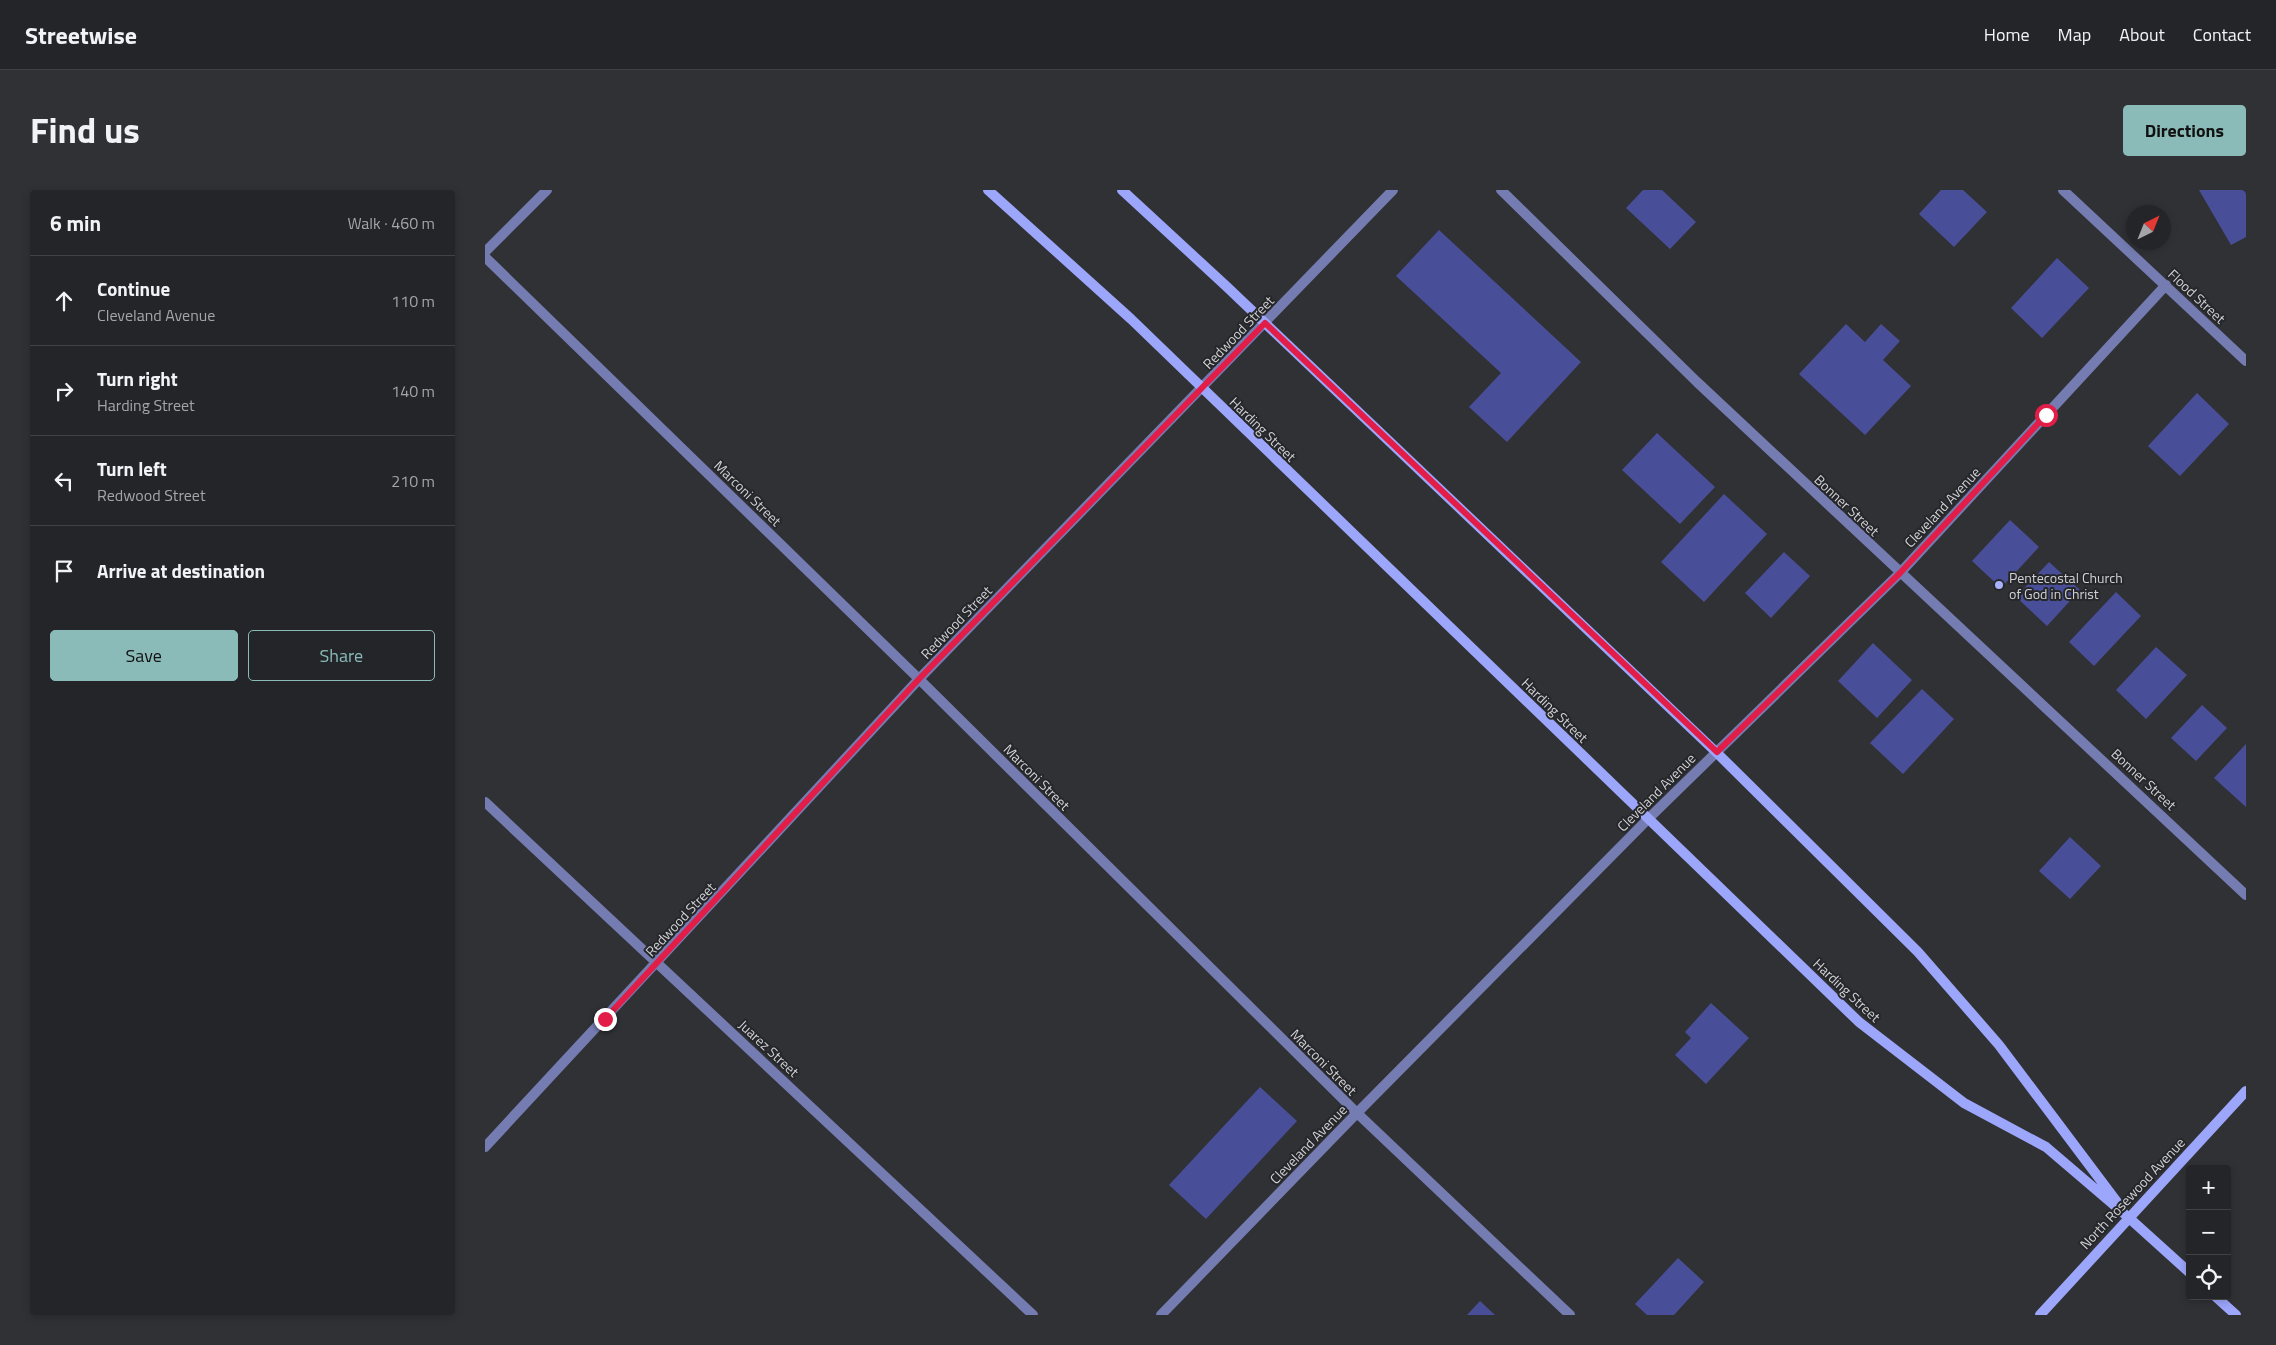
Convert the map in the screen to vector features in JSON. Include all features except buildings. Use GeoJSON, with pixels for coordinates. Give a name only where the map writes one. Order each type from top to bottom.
{"type":"FeatureCollection","features":[{"type":"Feature","properties":{"kind":"street"},"geometry":{"type":"LineString","coordinates":[[485,252],[547,190]]}},
{"type":"Feature","properties":{"kind":"street","name":"Harding Street"},"geometry":{"type":"LineString","coordinates":[[988,190],[1131,319],[1859,1022],[1964,1103],[2046,1147],[2186,1269]]}},
{"type":"Feature","properties":{"kind":"street","name":"Harding Street"},"geometry":{"type":"LineString","coordinates":[[1122,190],[1265,323],[1717,752],[1918,952],[1999,1045],[2128,1217]]}},
{"type":"Feature","properties":{"kind":"street","name":"Redwood Street"},"geometry":{"type":"LineString","coordinates":[[485,1147],[919,679],[1393,190]]}},
{"type":"Feature","properties":{"kind":"street","name":"Bonner Street"},"geometry":{"type":"LineString","coordinates":[[1501,190],[1697,382],[1900,573],[2169,820],[2246,894]]}},
{"type":"Feature","properties":{"kind":"street","name":"Flood Street"},"geometry":{"type":"LineString","coordinates":[[2063,190],[2246,360]]}},
{"type":"Feature","properties":{"kind":"street","name":"Marconi Street"},"geometry":{"type":"LineString","coordinates":[[485,257],[919,679],[1357,1113],[1570,1315]]}},
{"type":"Feature","properties":{"kind":"street","name":"Cleveland Avenue"},"geometry":{"type":"LineString","coordinates":[[1161,1315],[1357,1113],[1648,820],[1900,573],[2166,285]]}},
{"type":"Feature","properties":{"kind":"street","name":"Juarez Street"},"geometry":{"type":"LineString","coordinates":[[485,802],[1033,1315]]}},
{"type":"Feature","properties":{"kind":"street","name":"North Rosewood Avenue"},"geometry":{"type":"LineString","coordinates":[[2039,1315],[2246,1091]]}},
{"type":"Feature","properties":{"kind":"street"},"geometry":{"type":"LineString","coordinates":[[2219,1300],[2236,1315]]}},
{"type":"Feature","properties":{"kind":"place","name":"Pentecostal Church of God in Christ"},"geometry":{"type":"Point","coordinates":[1999,585]}},
{"type":"Feature","properties":{"kind":"route"},"geometry":{"type":"LineString","coordinates":[[605,1019],[919,679],[1265,323],[1717,752],[1900,573],[2046,415]]}}]}
